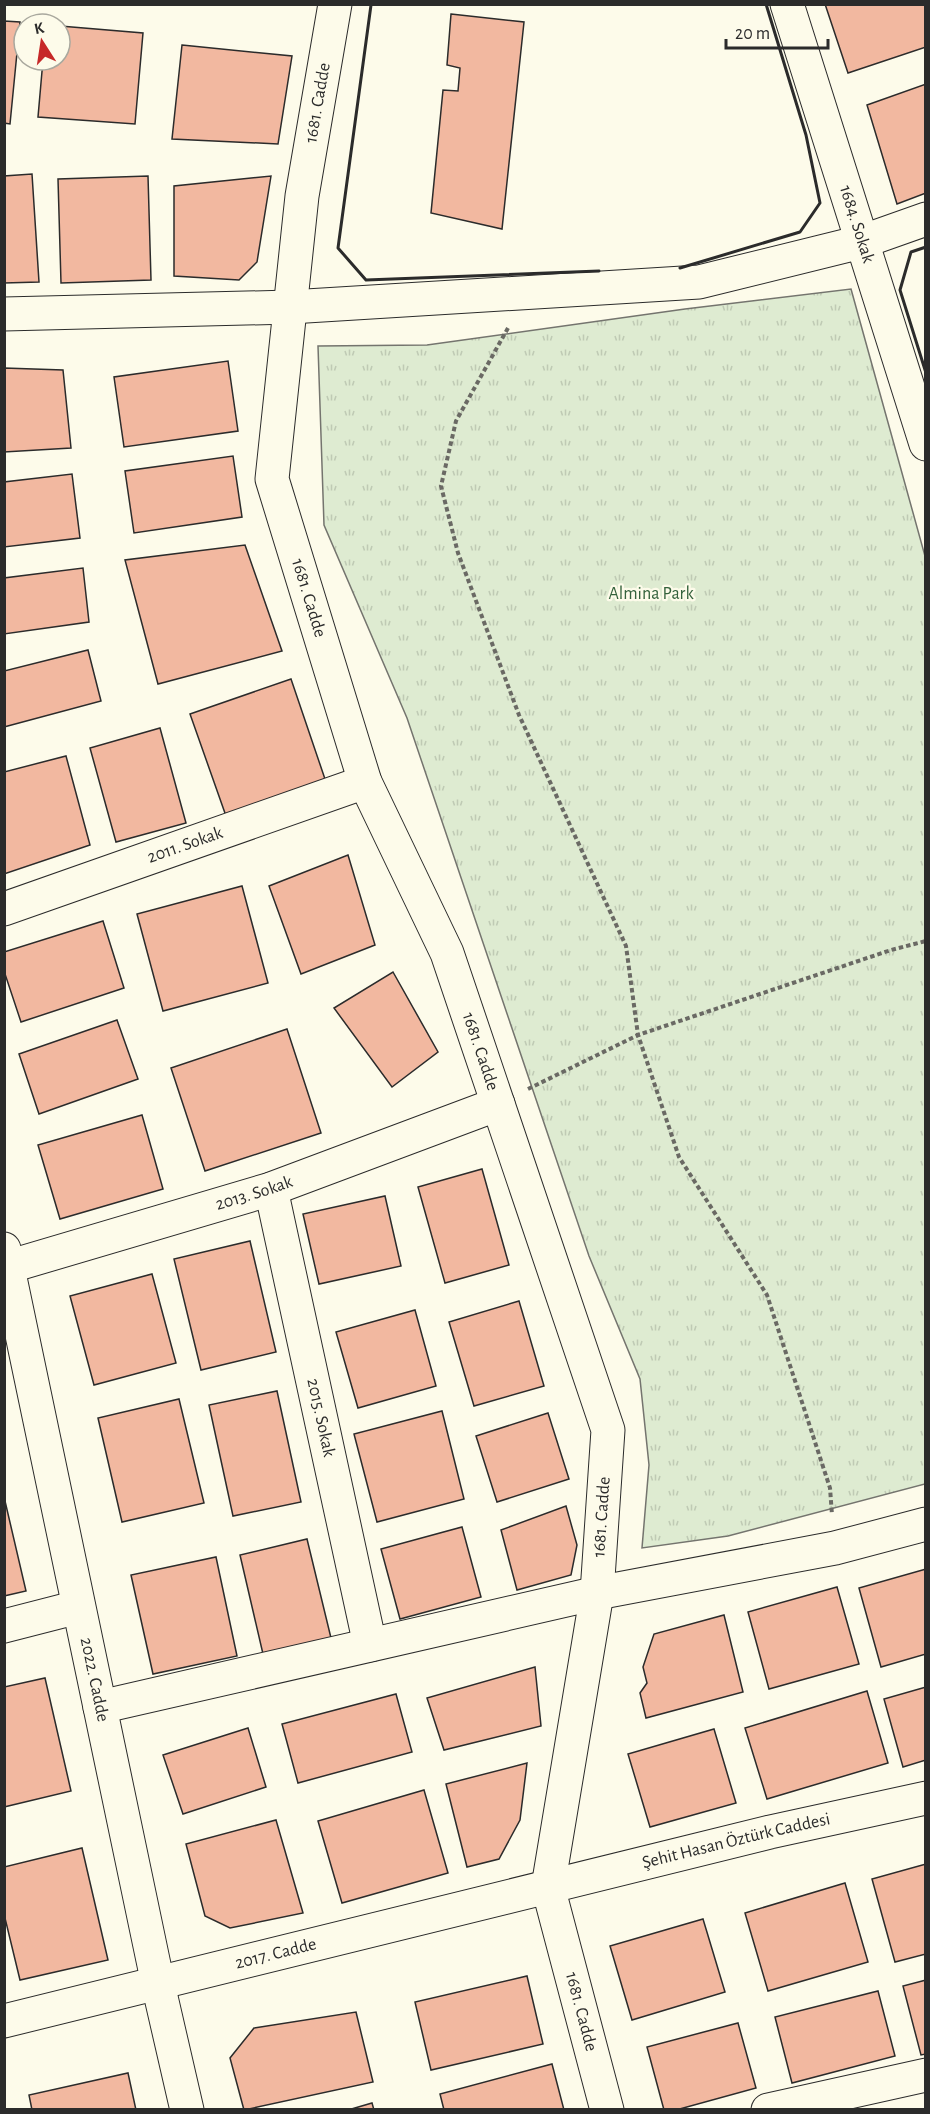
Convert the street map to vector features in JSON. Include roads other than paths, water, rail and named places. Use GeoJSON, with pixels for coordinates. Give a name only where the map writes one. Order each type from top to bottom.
{"type":"FeatureCollection","features":[{"type":"Feature","properties":{"kind":"street","name":"1684. Sokak"},"geometry":{"type":"LineString","coordinates":[[787,4],[926,444]]}},
{"type":"Feature","properties":{"kind":"street","name":"1681. Cadde"},"geometry":{"type":"LineString","coordinates":[[327,5],[302,196],[272,479],[365,782],[447,953],[608,1430],[597,1593],[548,1887],[607,2109]]}},
{"type":"Feature","properties":{"kind":"street"},"geometry":{"type":"LineString","coordinates":[[4,314],[290,307],[699,282],[861,242],[926,219]]}},
{"type":"Feature","properties":{"kind":"street","name":"2011. Sokak"},"geometry":{"type":"LineString","coordinates":[[4,909],[365,782]]}},
{"type":"Feature","properties":{"kind":"street","name":"2013. Sokak"},"geometry":{"type":"LineString","coordinates":[[6,1262],[270,1190],[498,1104]]}},
{"type":"Feature","properties":{"kind":"street","name":"2015. Sokak"},"geometry":{"type":"LineString","coordinates":[[270,1190],[370,1645]]}},
{"type":"Feature","properties":{"kind":"street","name":"2022. Cadde"},"geometry":{"type":"LineString","coordinates":[[6,1262],[158,1984],[187,2109]]}},
{"type":"Feature","properties":{"kind":"street"},"geometry":{"type":"LineString","coordinates":[[100,1707],[597,1593],[835,1548],[926,1524]]}},
{"type":"Feature","properties":{"kind":"street"},"geometry":{"type":"LineString","coordinates":[[4,1626],[78,1607]]}},
{"type":"Feature","properties":{"kind":"street","name":"Şehit Hasan Öztürk Caddesi"},"geometry":{"type":"LineString","coordinates":[[548,1887],[770,1832],[926,1798]]}},
{"type":"Feature","properties":{"kind":"street","name":"2017. Cadde"},"geometry":{"type":"LineString","coordinates":[[4,2021],[548,1887]]}},
{"type":"Feature","properties":{"kind":"street"},"geometry":{"type":"LineString","coordinates":[[768,2109],[926,2075]]}},
{"type":"Feature","properties":{"kind":"park label","name":"Almina Park"},"geometry":{"type":"Point","coordinates":[651,594]}}]}
